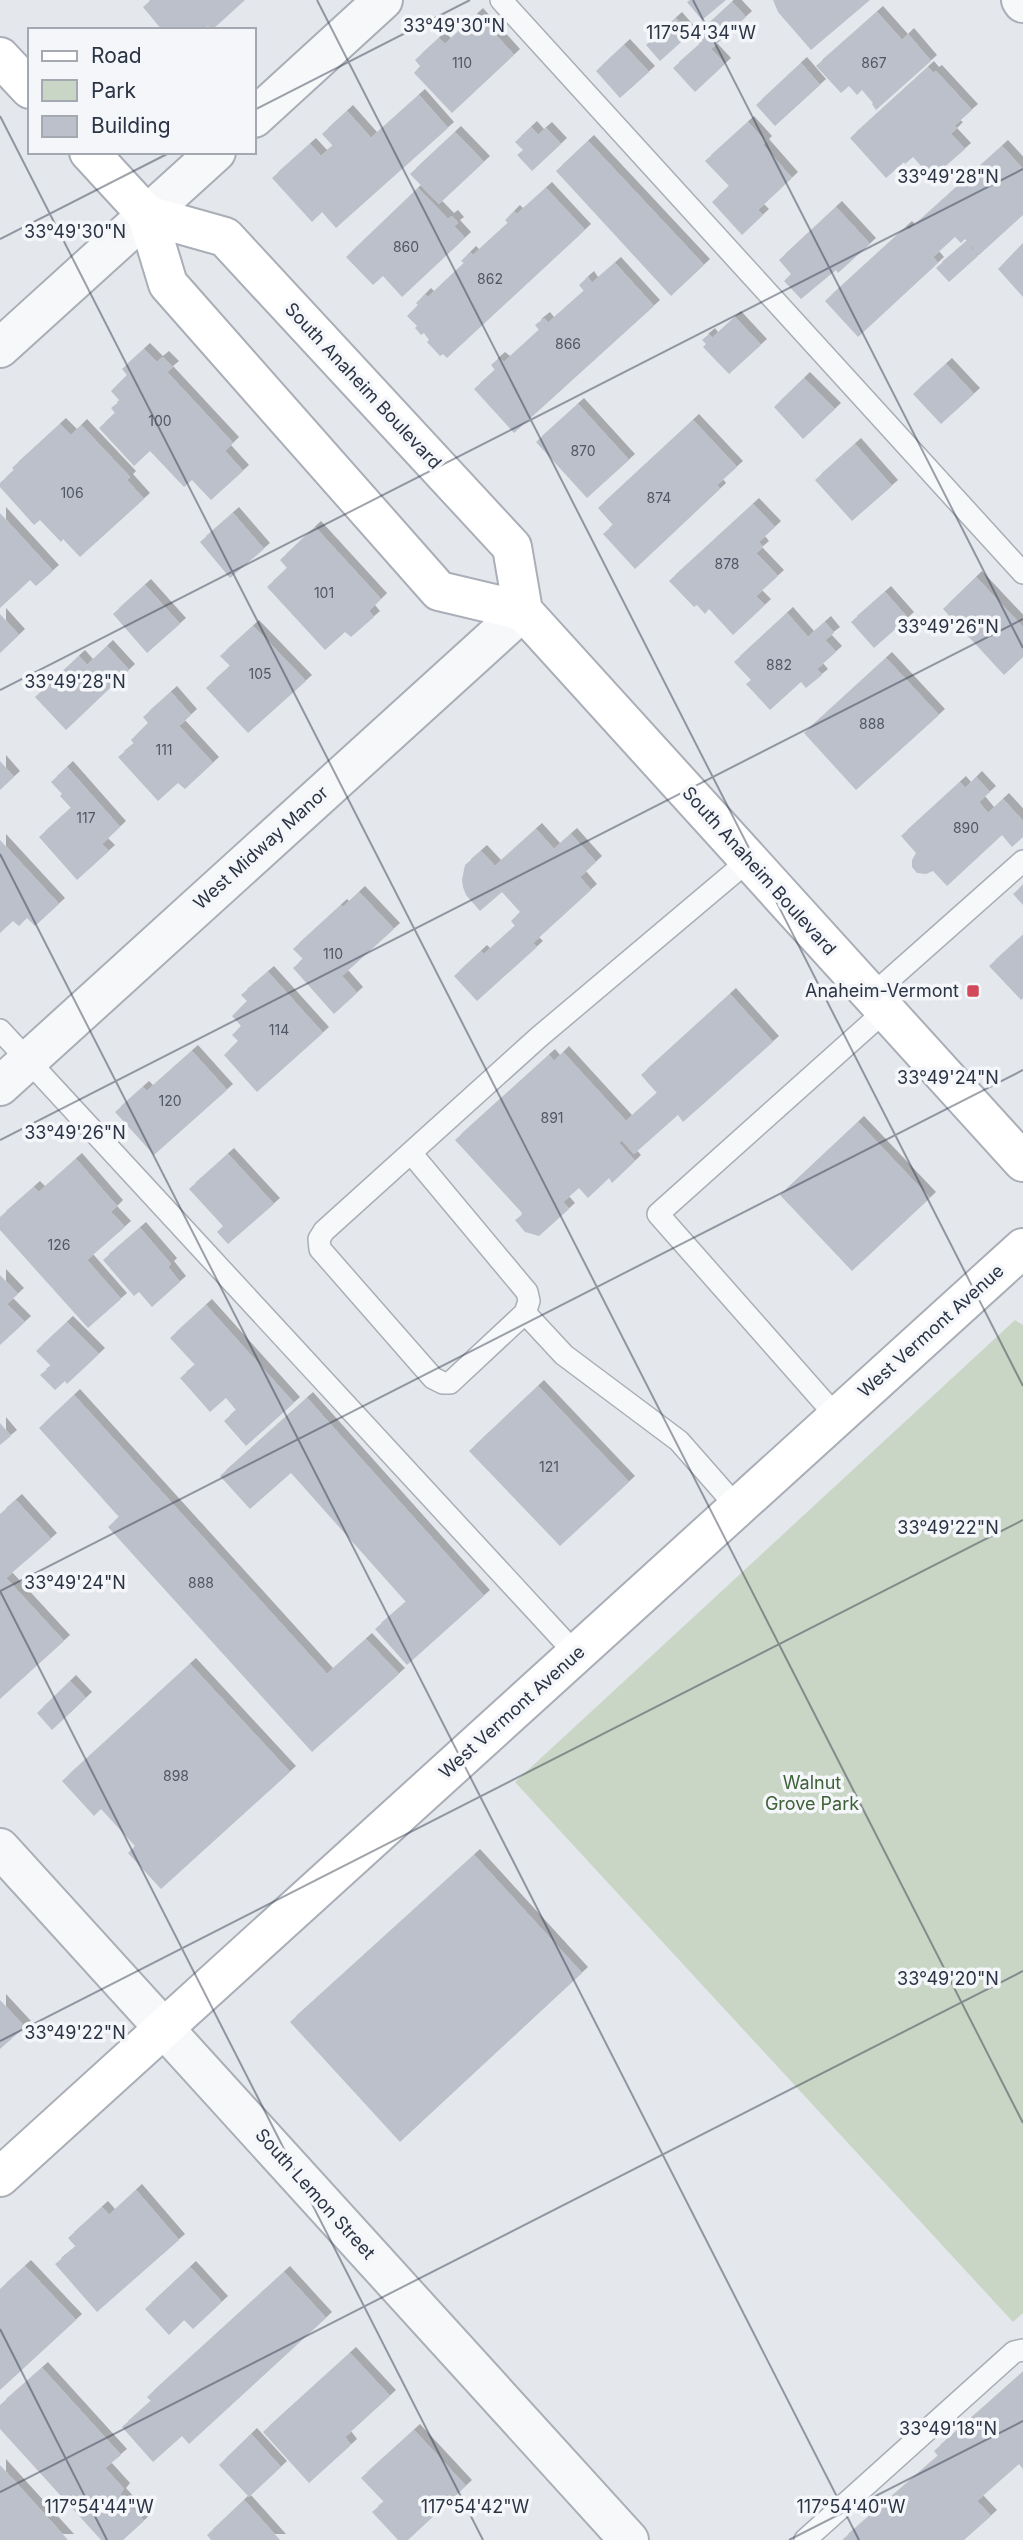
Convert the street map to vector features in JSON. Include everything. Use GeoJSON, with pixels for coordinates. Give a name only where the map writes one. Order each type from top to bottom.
{"type":"FeatureCollection","features":[{"type":"Feature","properties":{"kind":"main road"},"geometry":{"type":"LineString","coordinates":[[0,57],[28,87]]}},
{"type":"Feature","properties":{"kind":"main road"},"geometry":{"type":"LineString","coordinates":[[91,154],[147,215],[168,284],[439,592],[523,611]]}},
{"type":"Feature","properties":{"kind":"main road","name":"South Anaheim Boulevard"},"geometry":{"type":"LineString","coordinates":[[147,215],[225,237],[512,547],[523,611],[1023,1162]]}},
{"type":"Feature","properties":{"kind":"main road","name":"West Vermont Avenue"},"geometry":{"type":"LineString","coordinates":[[0,2177],[1023,1248]]}},
{"type":"Feature","properties":{"kind":"street"},"geometry":{"type":"LineString","coordinates":[[256,115],[383,0]]}},
{"type":"Feature","properties":{"kind":"street"},"geometry":{"type":"LineString","coordinates":[[0,348],[214,154]]}},
{"type":"Feature","properties":{"kind":"street","name":"West Midway Manor"},"geometry":{"type":"LineString","coordinates":[[0,1086],[523,611]]}},
{"type":"Feature","properties":{"kind":"street","name":"South Lemon Street"},"geometry":{"type":"LineString","coordinates":[[0,1848],[629,2540]]}},
{"type":"Feature","properties":{"kind":"lane"},"geometry":{"type":"LineString","coordinates":[[501,0],[1023,573]]}},
{"type":"Feature","properties":{"kind":"lane"},"geometry":{"type":"LineString","coordinates":[[411,1153],[527,1292],[529,1301],[525,1313],[450,1383],[433,1378],[320,1249],[319,1239],[324,1231],[539,1037],[749,860]]}},
{"type":"Feature","properties":{"kind":"lane"},"geometry":{"type":"LineString","coordinates":[[837,1417],[658,1214],[1023,861]]}},
{"type":"Feature","properties":{"kind":"lane"},"geometry":{"type":"LineString","coordinates":[[0,1030],[576,1654]]}},
{"type":"Feature","properties":{"kind":"lane"},"geometry":{"type":"LineString","coordinates":[[525,1313],[564,1355],[679,1441],[737,1507]]}},
{"type":"Feature","properties":{"kind":"lane"},"geometry":{"type":"LineString","coordinates":[[805,2540],[1014,2352],[1023,2350]]}},
{"type":"Feature","properties":{"kind":"green space","name":"Walnut Grove Park"},"geometry":{"type":"Polygon","coordinates":[[[1015,1320],[1023,1325],[1023,2313],[1013,2322],[515,1782],[1015,1320]]]}},
{"type":"Feature","properties":{"kind":"building"},"geometry":{"type":"Polygon","coordinates":[[[151,0],[245,0],[214,28],[160,28],[143,7],[151,0]]]}},
{"type":"Feature","properties":{"kind":"building"},"geometry":{"type":"Polygon","coordinates":[[[726,0],[702,20],[687,2],[726,0]]]}},
{"type":"Feature","properties":{"kind":"building"},"geometry":{"type":"Polygon","coordinates":[[[773,0],[870,0],[811,50],[778,12],[773,0]]]}},
{"type":"Feature","properties":{"kind":"building"},"geometry":{"type":"Polygon","coordinates":[[[732,2],[746,17],[711,49],[725,64],[695,92],[673,68],[700,44],[694,37],[732,2]]]}},
{"type":"Feature","properties":{"kind":"building"},"geometry":{"type":"Polygon","coordinates":[[[877,12],[902,40],[908,34],[931,61],[876,110],[862,90],[857,95],[849,86],[841,93],[816,66],[877,12]]]}},
{"type":"Feature","properties":{"kind":"building"},"geometry":{"type":"Polygon","coordinates":[[[477,14],[514,55],[452,113],[414,73],[420,66],[415,60],[439,38],[445,44],[477,14]]]}},
{"type":"Feature","properties":{"kind":"building"},"geometry":{"type":"Polygon","coordinates":[[[676,18],[690,34],[660,61],[646,45],[676,18]]]}},
{"type":"Feature","properties":{"kind":"building"},"geometry":{"type":"Polygon","coordinates":[[[624,45],[649,72],[620,98],[596,71],[624,45]]]}},
{"type":"Feature","properties":{"kind":"building"},"geometry":{"type":"Polygon","coordinates":[[[801,63],[820,85],[775,126],[756,105],[801,63]]]}},
{"type":"Feature","properties":{"kind":"building"},"geometry":{"type":"Polygon","coordinates":[[[928,67],[933,73],[936,71],[972,110],[954,126],[957,128],[951,134],[965,149],[932,178],[913,157],[886,178],[850,138],[928,67]]]}},
{"type":"Feature","properties":{"kind":"building"},"geometry":{"type":"Polygon","coordinates":[[[419,95],[448,128],[336,228],[322,212],[312,222],[272,178],[310,144],[321,156],[333,146],[322,134],[347,111],[371,138],[419,95]]]}},
{"type":"Feature","properties":{"kind":"building"},"geometry":{"type":"Polygon","coordinates":[[[748,122],[766,142],[763,145],[792,178],[758,210],[763,215],[742,235],[712,202],[729,186],[705,161],[748,122]]]}},
{"type":"Feature","properties":{"kind":"building"},"geometry":{"type":"Polygon","coordinates":[[[531,127],[538,135],[546,128],[561,144],[532,171],[517,155],[523,150],[515,142],[531,127]]]}},
{"type":"Feature","properties":{"kind":"building"},"geometry":{"type":"Polygon","coordinates":[[[455,132],[484,162],[439,204],[410,174],[455,132]]]}},
{"type":"Feature","properties":{"kind":"building"},"geometry":{"type":"Polygon","coordinates":[[[588,141],[704,265],[671,296],[556,171],[588,141]]]}},
{"type":"Feature","properties":{"kind":"building"},"geometry":{"type":"Polygon","coordinates":[[[1002,146],[1023,169],[1023,215],[979,255],[965,239],[961,243],[955,237],[933,257],[938,263],[858,337],[825,301],[906,227],[909,230],[1002,146]]]}},
{"type":"Feature","properties":{"kind":"building"},"geometry":{"type":"Polygon","coordinates":[[[418,188],[448,219],[452,216],[458,223],[454,226],[465,238],[402,297],[383,276],[373,285],[346,257],[418,188]]]}},
{"type":"Feature","properties":{"kind":"building"},"geometry":{"type":"Polygon","coordinates":[[[546,188],[585,230],[447,358],[443,354],[440,356],[427,342],[429,340],[424,333],[421,335],[415,328],[417,326],[407,316],[425,294],[428,297],[464,263],[461,261],[470,252],[473,255],[508,223],[505,220],[514,211],[517,214],[546,188]]]}},
{"type":"Feature","properties":{"kind":"building"},"geometry":{"type":"Polygon","coordinates":[[[836,207],[870,244],[838,273],[836,270],[801,299],[784,281],[791,274],[779,260],[836,207]]]}},
{"type":"Feature","properties":{"kind":"building"},"geometry":{"type":"Polygon","coordinates":[[[966,242],[978,256],[949,282],[936,268],[966,242]]]}},
{"type":"Feature","properties":{"kind":"building"},"geometry":{"type":"Polygon","coordinates":[[[1023,243],[1023,297],[998,269],[1023,243]]]}},
{"type":"Feature","properties":{"kind":"building"},"geometry":{"type":"Polygon","coordinates":[[[615,263],[654,306],[514,433],[474,389],[495,370],[491,365],[499,358],[504,362],[539,330],[535,325],[544,318],[548,323],[584,291],[579,285],[588,277],[592,283],[615,263]]]}},
{"type":"Feature","properties":{"kind":"building"},"geometry":{"type":"Polygon","coordinates":[[[735,317],[761,345],[729,374],[703,347],[706,344],[702,340],[709,334],[712,338],[735,317]]]}},
{"type":"Feature","properties":{"kind":"building"},"geometry":{"type":"Polygon","coordinates":[[[144,349],[157,362],[163,357],[173,367],[167,372],[233,443],[225,451],[243,471],[211,500],[192,480],[184,487],[150,451],[134,466],[99,428],[115,413],[111,408],[120,401],[111,391],[127,375],[122,369],[144,349]]]}},
{"type":"Feature","properties":{"kind":"building"},"geometry":{"type":"Polygon","coordinates":[[[946,364],[974,394],[941,424],[913,394],[946,364]]]}},
{"type":"Feature","properties":{"kind":"building"},"geometry":{"type":"Polygon","coordinates":[[[804,378],[835,409],[803,439],[774,407],[804,378]]]}},
{"type":"Feature","properties":{"kind":"building"},"geometry":{"type":"Polygon","coordinates":[[[578,404],[629,460],[587,498],[536,442],[578,404]]]}},
{"type":"Feature","properties":{"kind":"building"},"geometry":{"type":"Polygon","coordinates":[[[693,420],[737,467],[717,485],[720,489],[635,569],[603,534],[613,525],[598,508],[693,420]]]}},
{"type":"Feature","properties":{"kind":"building"},"geometry":{"type":"Polygon","coordinates":[[[60,424],[71,435],[81,425],[130,477],[127,480],[144,499],[80,557],[40,520],[34,525],[0,487],[0,483],[14,470],[12,468],[60,424]]]}},
{"type":"Feature","properties":{"kind":"building"},"geometry":{"type":"Polygon","coordinates":[[[855,444],[892,486],[852,521],[815,480],[855,444]]]}},
{"type":"Feature","properties":{"kind":"building"},"geometry":{"type":"Polygon","coordinates":[[[753,504],[775,527],[759,542],[763,547],[756,553],[778,576],[756,596],[765,605],[733,635],[709,609],[705,614],[697,605],[694,607],[669,581],[753,504]]]}},
{"type":"Feature","properties":{"kind":"building"},"geometry":{"type":"Polygon","coordinates":[[[0,513],[53,571],[36,586],[30,580],[0,608],[0,513]]]}},
{"type":"Feature","properties":{"kind":"building"},"geometry":{"type":"Polygon","coordinates":[[[233,513],[264,549],[230,578],[200,542],[233,513]]]}},
{"type":"Feature","properties":{"kind":"building"},"geometry":{"type":"Polygon","coordinates":[[[315,527],[381,599],[369,611],[374,617],[351,637],[345,632],[325,650],[267,587],[287,568],[280,560],[315,527]]]}},
{"type":"Feature","properties":{"kind":"building"},"geometry":{"type":"Polygon","coordinates":[[[976,577],[1023,627],[1023,657],[1004,675],[943,609],[976,577]]]}},
{"type":"Feature","properties":{"kind":"building"},"geometry":{"type":"Polygon","coordinates":[[[145,585],[180,624],[147,653],[113,614],[145,585]]]}},
{"type":"Feature","properties":{"kind":"building"},"geometry":{"type":"Polygon","coordinates":[[[885,592],[908,618],[874,648],[851,622],[885,592]]]}},
{"type":"Feature","properties":{"kind":"building"},"geometry":{"type":"Polygon","coordinates":[[[787,613],[808,637],[825,622],[834,633],[825,640],[836,652],[817,669],[822,675],[806,688],[801,682],[770,710],[746,684],[751,680],[734,662],[787,613]]]}},
{"type":"Feature","properties":{"kind":"building"},"geometry":{"type":"Polygon","coordinates":[[[0,614],[19,635],[0,653],[0,614]]]}},
{"type":"Feature","properties":{"kind":"building"},"geometry":{"type":"Polygon","coordinates":[[[253,626],[306,681],[248,733],[206,688],[230,666],[220,656],[253,626]]]}},
{"type":"Feature","properties":{"kind":"building"},"geometry":{"type":"Polygon","coordinates":[[[107,646],[129,670],[66,730],[35,697],[79,656],[87,665],[107,646]]]}},
{"type":"Feature","properties":{"kind":"building"},"geometry":{"type":"Polygon","coordinates":[[[886,658],[939,715],[856,790],[804,733],[886,658]]]}},
{"type":"Feature","properties":{"kind":"building"},"geometry":{"type":"Polygon","coordinates":[[[171,692],[191,715],[179,726],[213,763],[185,789],[178,783],[158,801],[118,757],[134,744],[131,740],[148,723],[143,717],[171,692]]]}},
{"type":"Feature","properties":{"kind":"building"},"geometry":{"type":"Polygon","coordinates":[[[0,761],[14,777],[0,790],[0,761]]]}},
{"type":"Feature","properties":{"kind":"building"},"geometry":{"type":"Polygon","coordinates":[[[67,767],[120,827],[102,844],[109,851],[77,880],[39,837],[71,808],[51,782],[67,767]]]}},
{"type":"Feature","properties":{"kind":"building"},"geometry":{"type":"Polygon","coordinates":[[[976,777],[990,792],[979,802],[988,813],[1003,799],[1023,821],[1023,837],[1012,847],[1002,835],[947,886],[933,871],[926,874],[917,873],[912,867],[916,853],[901,836],[960,782],[965,788],[976,777]]]}},
{"type":"Feature","properties":{"kind":"building"},"geometry":{"type":"Polygon","coordinates":[[[536,829],[554,849],[571,834],[596,862],[580,877],[591,890],[533,943],[537,947],[477,1001],[454,976],[481,951],[484,954],[515,926],[511,921],[520,912],[502,892],[480,911],[466,895],[463,887],[465,865],[481,851],[495,866],[536,829]]]}},
{"type":"Feature","properties":{"kind":"building"},"geometry":{"type":"Polygon","coordinates":[[[0,840],[59,904],[35,926],[27,918],[19,926],[13,921],[0,933],[0,840]]]}},
{"type":"Feature","properties":{"kind":"building"},"geometry":{"type":"Polygon","coordinates":[[[1023,885],[1023,905],[1013,894],[1023,885]]]}},
{"type":"Feature","properties":{"kind":"building"},"geometry":{"type":"Polygon","coordinates":[[[359,892],[394,929],[342,976],[357,993],[334,1014],[293,968],[303,959],[293,949],[359,892]]]}},
{"type":"Feature","properties":{"kind":"building"},"geometry":{"type":"Polygon","coordinates":[[[1023,935],[1023,998],[1021,1000],[989,966],[1023,935]]]}},
{"type":"Feature","properties":{"kind":"building"},"geometry":{"type":"Polygon","coordinates":[[[268,972],[323,1033],[257,1092],[224,1055],[238,1041],[232,1035],[241,1026],[232,1016],[247,1001],[241,995],[268,972]]]}},
{"type":"Feature","properties":{"kind":"building"},"geometry":{"type":"Polygon","coordinates":[[[730,994],[773,1042],[683,1122],[678,1115],[634,1154],[622,1140],[619,1143],[635,1161],[612,1183],[609,1178],[588,1198],[579,1188],[563,1202],[569,1209],[539,1236],[525,1232],[515,1220],[523,1214],[455,1140],[549,1055],[554,1061],[563,1052],[626,1121],[657,1093],[641,1075],[730,994]]]}},
{"type":"Feature","properties":{"kind":"building"},"geometry":{"type":"Polygon","coordinates":[[[192,1051],[227,1090],[154,1155],[115,1112],[143,1087],[147,1091],[192,1051]]]}},
{"type":"Feature","properties":{"kind":"building"},"geometry":{"type":"Polygon","coordinates":[[[858,1122],[930,1198],[852,1271],[780,1195],[858,1122]]]}},
{"type":"Feature","properties":{"kind":"building"},"geometry":{"type":"Polygon","coordinates":[[[228,1154],[274,1204],[228,1244],[217,1232],[223,1226],[189,1189],[228,1154]]]}},
{"type":"Feature","properties":{"kind":"building"},"geometry":{"type":"Polygon","coordinates":[[[76,1159],[117,1206],[111,1212],[125,1227],[87,1260],[121,1299],[88,1328],[0,1230],[0,1217],[34,1187],[39,1192],[76,1159]]]}},
{"type":"Feature","properties":{"kind":"building"},"geometry":{"type":"Polygon","coordinates":[[[140,1228],[171,1264],[168,1267],[180,1282],[152,1307],[139,1292],[134,1296],[103,1260],[140,1228]]]}},
{"type":"Feature","properties":{"kind":"building"},"geometry":{"type":"Polygon","coordinates":[[[0,1275],[18,1294],[7,1304],[25,1322],[0,1345],[0,1275]]]}},
{"type":"Feature","properties":{"kind":"building"},"geometry":{"type":"Polygon","coordinates":[[[206,1305],[294,1403],[246,1446],[224,1421],[236,1410],[226,1398],[210,1412],[180,1378],[195,1365],[170,1338],[206,1305]]]}},
{"type":"Feature","properties":{"kind":"building"},"geometry":{"type":"Polygon","coordinates":[[[67,1322],[99,1354],[67,1384],[65,1381],[55,1390],[40,1375],[51,1366],[36,1351],[67,1322]]]}},
{"type":"Feature","properties":{"kind":"building"},"geometry":{"type":"Polygon","coordinates":[[[538,1386],[629,1482],[560,1546],[469,1451],[538,1386]]]}},
{"type":"Feature","properties":{"kind":"building"},"geometry":{"type":"Polygon","coordinates":[[[74,1395],[327,1674],[366,1639],[399,1674],[312,1752],[108,1527],[119,1517],[39,1428],[74,1395]]]}},
{"type":"Feature","properties":{"kind":"building"},"geometry":{"type":"Polygon","coordinates":[[[307,1398],[484,1596],[407,1665],[375,1629],[406,1602],[291,1473],[250,1509],[220,1476],[307,1398]]]}},
{"type":"Feature","properties":{"kind":"building"},"geometry":{"type":"Polygon","coordinates":[[[0,1423],[11,1436],[0,1445],[0,1423]]]}},
{"type":"Feature","properties":{"kind":"building"},"geometry":{"type":"Polygon","coordinates":[[[16,1500],[51,1539],[6,1578],[64,1641],[0,1699],[0,1514],[16,1500]]]}},
{"type":"Feature","properties":{"kind":"building"},"geometry":{"type":"Polygon","coordinates":[[[190,1664],[290,1772],[161,1889],[128,1853],[135,1846],[101,1809],[94,1816],[62,1781],[190,1664]]]}},
{"type":"Feature","properties":{"kind":"building"},"geometry":{"type":"Polygon","coordinates":[[[70,1681],[86,1698],[52,1730],[37,1713],[70,1681]]]}},
{"type":"Feature","properties":{"kind":"building"},"geometry":{"type":"Polygon","coordinates":[[[474,1855],[582,1973],[400,2142],[290,2022],[474,1855]]]}},
{"type":"Feature","properties":{"kind":"building"},"geometry":{"type":"Polygon","coordinates":[[[0,2000],[25,2027],[0,2049],[0,2000]]]}},
{"type":"Feature","properties":{"kind":"building"},"geometry":{"type":"Polygon","coordinates":[[[136,2190],[179,2240],[97,2312],[55,2264],[76,2247],[68,2238],[102,2207],[109,2215],[136,2190]]]}},
{"type":"Feature","properties":{"kind":"building"},"geometry":{"type":"Polygon","coordinates":[[[25,2266],[76,2320],[0,2390],[0,2289],[25,2266]]]}},
{"type":"Feature","properties":{"kind":"building"},"geometry":{"type":"Polygon","coordinates":[[[190,2267],[222,2302],[193,2329],[184,2320],[169,2335],[145,2309],[190,2267]]]}},
{"type":"Feature","properties":{"kind":"building"},"geometry":{"type":"Polygon","coordinates":[[[284,2272],[326,2318],[189,2444],[182,2436],[153,2462],[122,2427],[151,2401],[147,2397],[284,2272]]]}},
{"type":"Feature","properties":{"kind":"building"},"geometry":{"type":"Polygon","coordinates":[[[350,2353],[390,2396],[345,2437],[351,2445],[309,2483],[263,2432],[350,2353]]]}},
{"type":"Feature","properties":{"kind":"building"},"geometry":{"type":"Polygon","coordinates":[[[42,2368],[121,2455],[105,2468],[124,2489],[120,2494],[144,2521],[123,2540],[101,2540],[0,2429],[0,2405],[42,2368]]]}},
{"type":"Feature","properties":{"kind":"building"},"geometry":{"type":"Polygon","coordinates":[[[1023,2372],[1023,2469],[1019,2464],[977,2501],[991,2516],[964,2540],[842,2540],[938,2456],[934,2451],[1023,2372]]]}},
{"type":"Feature","properties":{"kind":"building"},"geometry":{"type":"Polygon","coordinates":[[[414,2430],[466,2486],[408,2540],[398,2540],[372,2512],[384,2502],[361,2478],[414,2430]]]}},
{"type":"Feature","properties":{"kind":"building"},"geometry":{"type":"Polygon","coordinates":[[[251,2434],[281,2467],[249,2497],[219,2465],[251,2434]]]}},
{"type":"Feature","properties":{"kind":"building"},"geometry":{"type":"Polygon","coordinates":[[[0,2465],[68,2540],[0,2540],[0,2465]]]}},
{"type":"Feature","properties":{"kind":"building"},"geometry":{"type":"Polygon","coordinates":[[[244,2500],[280,2540],[211,2540],[207,2535],[244,2500]]]}},
{"type":"Feature","properties":{"kind":"place","name":"Anaheim-Vermont"},"geometry":{"type":"Point","coordinates":[973,991]}}]}
